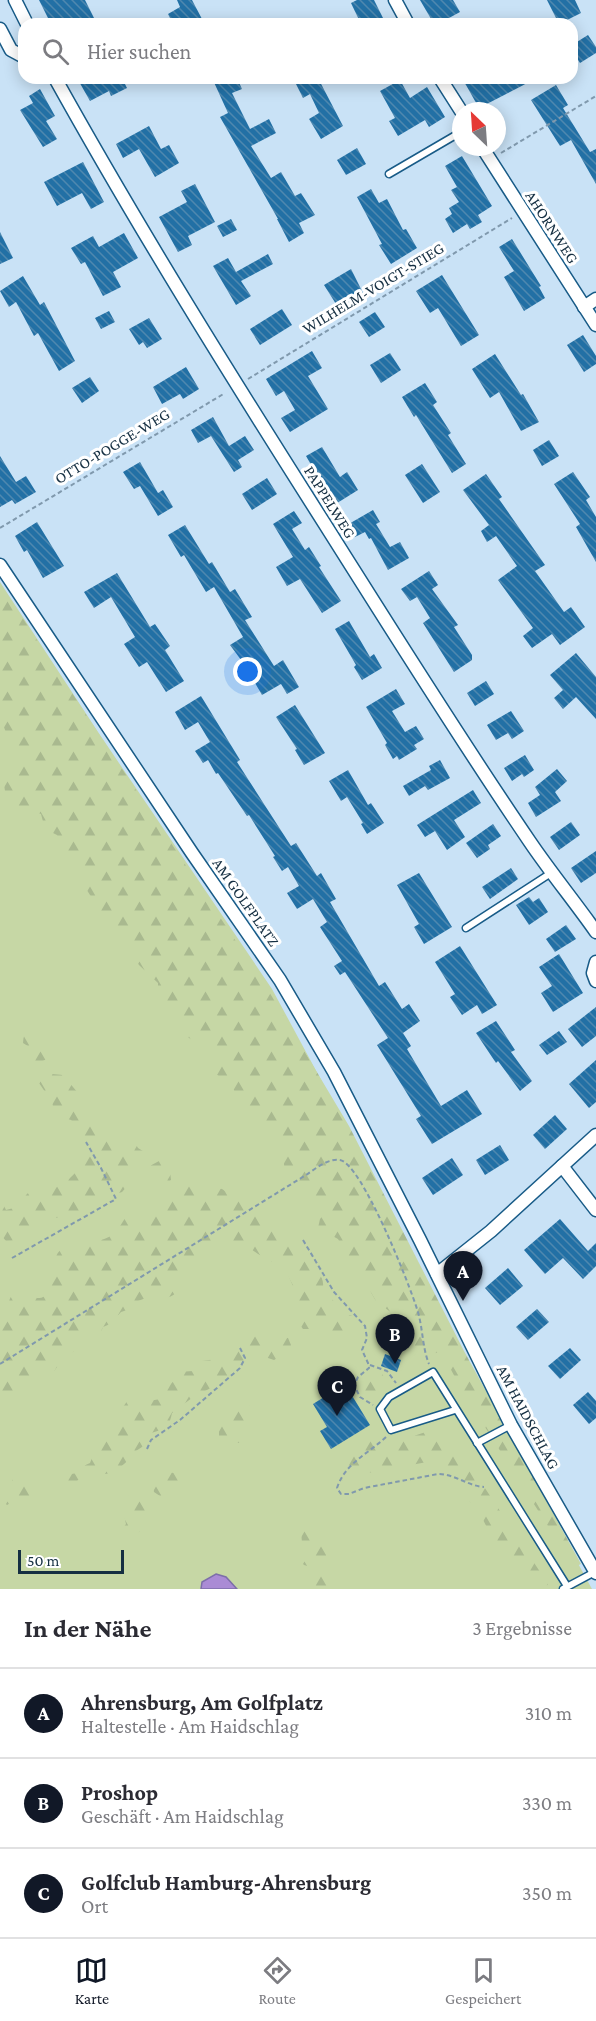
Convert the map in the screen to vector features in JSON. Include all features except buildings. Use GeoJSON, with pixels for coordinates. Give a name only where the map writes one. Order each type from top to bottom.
{"type":"FeatureCollection","features":[{"type":"Feature","properties":{"kind":"street"},"geometry":{"type":"LineString","coordinates":[[15,0],[24,18]]}},
{"type":"Feature","properties":{"kind":"street"},"geometry":{"type":"LineString","coordinates":[[394,0],[404,18]]}},
{"type":"Feature","properties":{"kind":"street"},"geometry":{"type":"LineString","coordinates":[[0,29],[11,50],[18,54]]}},
{"type":"Feature","properties":{"kind":"street","name":"PAPPELWEG"},"geometry":{"type":"LineString","coordinates":[[58,84],[237,386],[437,702],[552,872],[596,932]]}},
{"type":"Feature","properties":{"kind":"street"},"geometry":{"type":"LineString","coordinates":[[444,84],[455,102]]}},
{"type":"Feature","properties":{"kind":"street","name":"AHORNWEG"},"geometry":{"type":"LineString","coordinates":[[487,156],[596,325]]}},
{"type":"Feature","properties":{"kind":"street"},"geometry":{"type":"LineString","coordinates":[[584,307],[596,299]]}},
{"type":"Feature","properties":{"kind":"street","name":"AM GOLFPLATZ"},"geometry":{"type":"LineString","coordinates":[[0,565],[179,834],[280,980],[334,1072],[437,1274]]}},
{"type":"Feature","properties":{"kind":"street"},"geometry":{"type":"LineString","coordinates":[[596,962],[593,973],[596,981]]}},
{"type":"Feature","properties":{"kind":"street"},"geometry":{"type":"LineString","coordinates":[[437,1274],[490,1231],[596,1135]]}},
{"type":"Feature","properties":{"kind":"street"},"geometry":{"type":"LineString","coordinates":[[562,1166],[596,1210]]}},
{"type":"Feature","properties":{"kind":"street","name":"AM HAIDSCHLAG"},"geometry":{"type":"LineString","coordinates":[[437,1274],[511,1425],[596,1572]]}},
{"type":"Feature","properties":{"kind":"lane"},"geometry":{"type":"LineString","coordinates":[[389,174],[452,137]]}},
{"type":"Feature","properties":{"kind":"lane"},"geometry":{"type":"LineString","coordinates":[[466,928],[552,872]]}},
{"type":"Feature","properties":{"kind":"lane"},"geometry":{"type":"LineString","coordinates":[[455,1410],[391,1430],[380,1409],[389,1397],[432,1372],[565,1587],[596,1572]]}},
{"type":"Feature","properties":{"kind":"lane"},"geometry":{"type":"LineString","coordinates":[[477,1443],[511,1425]]}},
{"type":"Feature","properties":{"kind":"path"},"geometry":{"type":"LineString","coordinates":[[489,160],[596,96]]}},
{"type":"Feature","properties":{"kind":"path","name":"WILHELM-VOIGT-STIEG"},"geometry":{"type":"LineString","coordinates":[[237,386],[522,211]]}},
{"type":"Feature","properties":{"kind":"path","name":"OTTO-POGGE-WEG"},"geometry":{"type":"LineString","coordinates":[[0,528],[237,386]]}},
{"type":"Feature","properties":{"kind":"path"},"geometry":{"type":"LineString","coordinates":[[12,1258],[116,1199],[86,1142]]}},
{"type":"Feature","properties":{"kind":"path"},"geometry":{"type":"LineString","coordinates":[[0,1364],[297,1180],[328,1162],[341,1160],[351,1169],[375,1209],[405,1273],[418,1312],[427,1360],[432,1372]]}},
{"type":"Feature","properties":{"kind":"path"},"geometry":{"type":"LineString","coordinates":[[303,1240],[334,1292],[365,1326],[367,1338],[362,1350],[369,1364],[367,1371],[356,1380],[354,1385],[362,1400],[380,1409]]}},
{"type":"Feature","properties":{"kind":"path"},"geometry":{"type":"LineString","coordinates":[[147,1449],[152,1440],[180,1420],[240,1368],[245,1358],[240,1348]]}},
{"type":"Feature","properties":{"kind":"path"},"geometry":{"type":"LineString","coordinates":[[367,1360],[370,1357]]}},
{"type":"Feature","properties":{"kind":"path"},"geometry":{"type":"LineString","coordinates":[[369,1364],[388,1370],[400,1390]]}},
{"type":"Feature","properties":{"kind":"path"},"geometry":{"type":"LineString","coordinates":[[353,1396],[357,1394]]}},
{"type":"Feature","properties":{"kind":"path"},"geometry":{"type":"LineString","coordinates":[[391,1430],[384,1439],[347,1469],[338,1484],[341,1494],[438,1474],[484,1487]]}},
{"type":"Feature","properties":{"kind":"green space"},"geometry":{"type":"Polygon","coordinates":[[[0,582],[98,732],[272,989],[354,1141],[454,1337],[592,1589],[0,1589],[0,582]]]}},
{"type":"Feature","properties":{"kind":"green space"},"geometry":{"type":"Polygon","coordinates":[[[0,584],[268,990],[349,1126],[464,1351],[581,1564],[574,1567],[464,1394],[441,1351],[422,1358],[418,1354],[408,1339],[405,1323],[376,1301],[359,1272],[351,1264],[338,1239],[318,1228],[320,1219],[331,1207],[328,1197],[316,1199],[299,1189],[285,1173],[280,1131],[253,1112],[245,1100],[236,1095],[232,1086],[212,1071],[215,1057],[210,1046],[190,1039],[184,1034],[158,1001],[158,983],[139,965],[130,951],[126,937],[118,927],[106,919],[83,884],[79,871],[57,835],[45,829],[41,814],[33,811],[21,813],[5,791],[2,771],[7,766],[22,762],[21,753],[10,740],[0,716],[0,584]]]}},
{"type":"Feature","properties":{"kind":"green space"},"geometry":{"type":"Polygon","coordinates":[[[24,1033],[50,1052],[47,1059],[36,1064],[27,1058],[31,1048],[23,1043],[24,1033]]]}},
{"type":"Feature","properties":{"kind":"green space"},"geometry":{"type":"Polygon","coordinates":[[[44,1075],[63,1075],[78,1093],[78,1105],[86,1120],[111,1139],[134,1141],[138,1148],[146,1153],[146,1163],[128,1175],[130,1183],[122,1192],[101,1199],[79,1212],[52,1219],[26,1240],[6,1241],[0,1234],[0,1202],[6,1210],[21,1206],[26,1195],[33,1188],[43,1187],[51,1190],[57,1187],[70,1178],[85,1161],[84,1138],[79,1128],[71,1120],[54,1111],[52,1102],[39,1083],[44,1075]]]}},
{"type":"Feature","properties":{"kind":"green space"},"geometry":{"type":"Polygon","coordinates":[[[159,1161],[169,1163],[171,1180],[166,1184],[154,1183],[150,1180],[148,1167],[159,1161]]]}},
{"type":"Feature","properties":{"kind":"green space"},"geometry":{"type":"Polygon","coordinates":[[[196,1178],[202,1185],[222,1189],[243,1203],[250,1201],[258,1212],[261,1223],[274,1226],[288,1242],[294,1241],[321,1275],[323,1286],[337,1306],[362,1324],[364,1329],[360,1334],[355,1336],[344,1333],[332,1336],[316,1333],[313,1329],[303,1329],[295,1318],[299,1305],[298,1297],[288,1275],[280,1271],[273,1262],[267,1262],[250,1248],[237,1253],[220,1245],[208,1249],[192,1262],[185,1270],[181,1288],[173,1295],[160,1299],[151,1296],[138,1301],[133,1308],[121,1312],[110,1324],[103,1327],[101,1332],[78,1339],[75,1351],[66,1356],[54,1371],[40,1371],[27,1378],[24,1387],[17,1393],[0,1398],[0,1310],[8,1306],[13,1294],[25,1288],[33,1296],[42,1298],[48,1292],[46,1277],[59,1251],[76,1244],[105,1239],[118,1229],[126,1217],[147,1210],[171,1191],[177,1190],[189,1180],[196,1178]]]}},
{"type":"Feature","properties":{"kind":"green space"},"geometry":{"type":"Polygon","coordinates":[[[255,1336],[261,1336],[269,1344],[282,1337],[288,1338],[291,1345],[289,1351],[274,1360],[264,1354],[257,1354],[238,1372],[192,1398],[172,1413],[166,1427],[151,1433],[147,1443],[132,1453],[128,1460],[117,1469],[105,1474],[95,1471],[87,1480],[80,1479],[70,1485],[67,1484],[66,1478],[78,1473],[79,1468],[90,1463],[92,1458],[87,1444],[98,1437],[110,1434],[124,1415],[123,1407],[128,1400],[159,1399],[162,1391],[168,1389],[178,1372],[193,1371],[202,1361],[216,1359],[218,1353],[224,1348],[248,1346],[249,1340],[255,1336]]]}},
{"type":"Feature","properties":{"kind":"green space"},"geometry":{"type":"Polygon","coordinates":[[[377,1371],[381,1372],[385,1379],[376,1391],[370,1395],[359,1391],[360,1380],[377,1371]]]}},
{"type":"Feature","properties":{"kind":"green space"},"geometry":{"type":"Polygon","coordinates":[[[249,1405],[254,1409],[254,1416],[246,1427],[247,1442],[236,1443],[229,1438],[219,1436],[219,1425],[231,1422],[240,1409],[249,1405]]]}},
{"type":"Feature","properties":{"kind":"green space"},"geometry":{"type":"Polygon","coordinates":[[[429,1431],[452,1438],[548,1584],[545,1589],[532,1589],[494,1541],[480,1514],[444,1471],[438,1460],[362,1474],[356,1484],[348,1488],[343,1483],[343,1462],[354,1445],[369,1441],[393,1442],[429,1431]]]}},
{"type":"Feature","properties":{"kind":"green space"},"geometry":{"type":"Polygon","coordinates":[[[160,1471],[174,1473],[181,1482],[176,1494],[163,1498],[154,1492],[154,1480],[160,1471]]]}},
{"type":"Feature","properties":{"kind":"green space"},"geometry":{"type":"Polygon","coordinates":[[[17,1475],[32,1481],[40,1490],[38,1501],[33,1505],[24,1508],[17,1499],[7,1505],[0,1498],[9,1492],[12,1480],[17,1475]]]}},
{"type":"Feature","properties":{"kind":"green space"},"geometry":{"type":"Polygon","coordinates":[[[135,1491],[150,1512],[145,1517],[150,1528],[123,1538],[120,1532],[126,1524],[124,1515],[132,1511],[129,1494],[135,1491]]]}},
{"type":"Feature","properties":{"kind":"green space"},"geometry":{"type":"Polygon","coordinates":[[[313,1525],[317,1528],[322,1526],[326,1530],[327,1561],[334,1589],[316,1589],[311,1579],[313,1573],[311,1567],[304,1565],[296,1556],[302,1543],[301,1530],[313,1525]]]}},
{"type":"Feature","properties":{"kind":"shaded area"},"geometry":{"type":"Polygon","coordinates":[[[216,1574],[226,1577],[237,1589],[201,1589],[202,1582],[216,1574]]]}},
{"type":"Feature","properties":{"kind":"place","name":"Ahrensburg, Am Golfplatz"},"geometry":{"type":"Point","coordinates":[463,1301]}},
{"type":"Feature","properties":{"kind":"place","name":"Proshop"},"geometry":{"type":"Point","coordinates":[395,1364]}},
{"type":"Feature","properties":{"kind":"place","name":"Golfclub Hamburg-Ahrensburg"},"geometry":{"type":"Point","coordinates":[337,1416]}}]}
